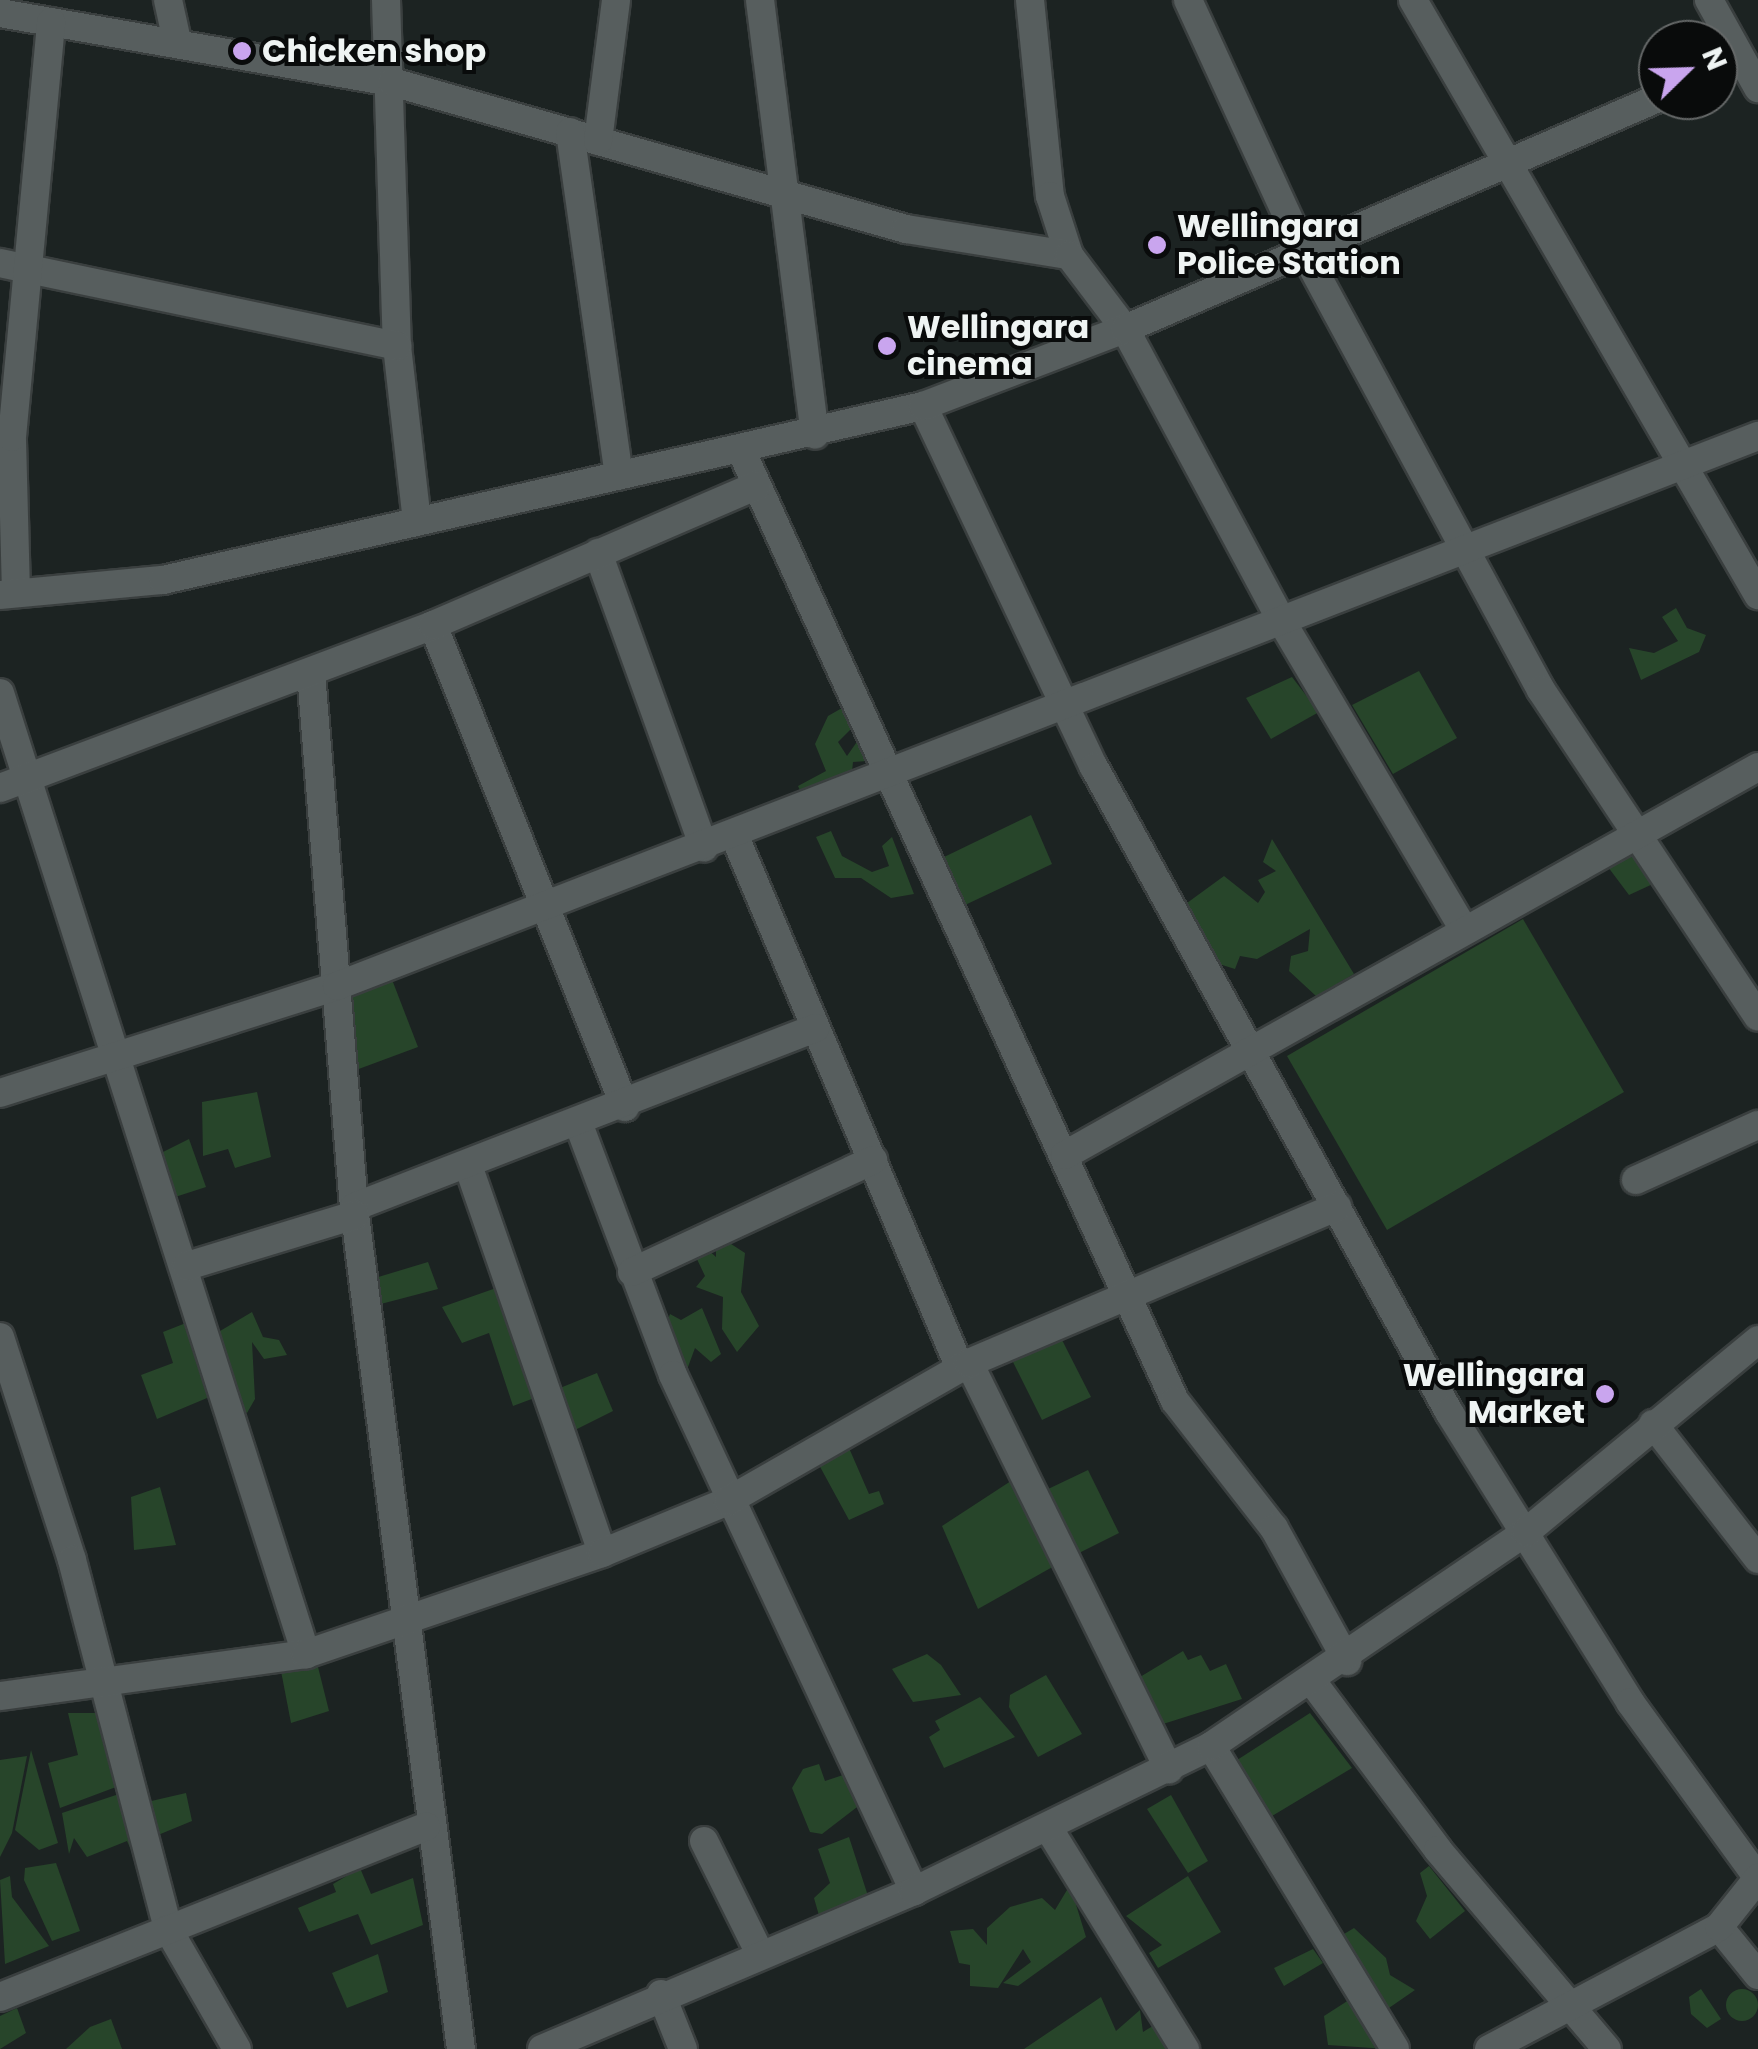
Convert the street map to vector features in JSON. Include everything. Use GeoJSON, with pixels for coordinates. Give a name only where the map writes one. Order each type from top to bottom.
{"type":"FeatureCollection","features":[{"type":"Feature","properties":{"kind":"street"},"geometry":{"type":"LineString","coordinates":[[168,0],[177,40]]}},
{"type":"Feature","properties":{"kind":"street"},"geometry":{"type":"LineString","coordinates":[[386,0],[392,82],[396,346],[417,522]]}},
{"type":"Feature","properties":{"kind":"street"},"geometry":{"type":"LineString","coordinates":[[598,142],[616,0]]}},
{"type":"Feature","properties":{"kind":"street"},"geometry":{"type":"LineString","coordinates":[[760,0],[815,434]]}},
{"type":"Feature","properties":{"kind":"street"},"geometry":{"type":"LineString","coordinates":[[1030,0],[1050,196],[1069,256],[1125,330],[1282,622],[1463,928]]}},
{"type":"Feature","properties":{"kind":"street"},"geometry":{"type":"LineString","coordinates":[[1188,0],[1303,250],[1541,690],[1758,1016]]}},
{"type":"Feature","properties":{"kind":"street"},"geometry":{"type":"LineString","coordinates":[[1413,0],[1758,595]]}},
{"type":"Feature","properties":{"kind":"street"},"geometry":{"type":"LineString","coordinates":[[1708,0],[1758,88]]}},
{"type":"Feature","properties":{"kind":"street"},"geometry":{"type":"LineString","coordinates":[[0,13],[177,40],[392,82],[906,229],[1069,256]]}},
{"type":"Feature","properties":{"kind":"street"},"geometry":{"type":"LineString","coordinates":[[51,22],[31,272],[12,437],[8,594],[164,580],[815,434],[922,406],[1125,330],[1638,107]]}},
{"type":"Feature","properties":{"kind":"street"},"geometry":{"type":"LineString","coordinates":[[570,132],[619,476]]}},
{"type":"Feature","properties":{"kind":"street"},"geometry":{"type":"LineString","coordinates":[[0,263],[396,346]]}},
{"type":"Feature","properties":{"kind":"street"},"geometry":{"type":"LineString","coordinates":[[922,406],[1065,699],[1337,1208],[1630,1702],[1758,1878],[1719,1927],[1577,2010],[1489,2049]]}},
{"type":"Feature","properties":{"kind":"street"},"geometry":{"type":"LineString","coordinates":[[0,1093],[337,986],[735,836],[1065,699],[1282,622],[1758,436]]}},
{"type":"Feature","properties":{"kind":"street"},"geometry":{"type":"LineString","coordinates":[[740,450],[884,777],[1064,1154],[1122,1292],[1175,1400],[1274,1528],[1347,1661]]}},
{"type":"Feature","properties":{"kind":"street"},"geometry":{"type":"LineString","coordinates":[[13,784],[434,625],[756,486]]}},
{"type":"Feature","properties":{"kind":"street"},"geometry":{"type":"LineString","coordinates":[[598,553],[704,848]]}},
{"type":"Feature","properties":{"kind":"street"},"geometry":{"type":"LineString","coordinates":[[434,625],[550,905],[625,1107]]}},
{"type":"Feature","properties":{"kind":"street"},"geometry":{"type":"LineString","coordinates":[[311,673],[355,1211],[408,1624],[426,1827],[461,2049]]}},
{"type":"Feature","properties":{"kind":"street"},"geometry":{"type":"LineString","coordinates":[[0,692],[13,784],[118,1053],[306,1654]]}},
{"type":"Feature","properties":{"kind":"street"},"geometry":{"type":"LineString","coordinates":[[1064,1154],[1254,1056],[1463,928],[1758,767]]}},
{"type":"Feature","properties":{"kind":"street"},"geometry":{"type":"LineString","coordinates":[[735,836],[814,1028],[964,1366],[1169,1769]]}},
{"type":"Feature","properties":{"kind":"street"},"geometry":{"type":"LineString","coordinates":[[187,1266],[355,1211],[469,1168],[814,1028]]}},
{"type":"Feature","properties":{"kind":"street"},"geometry":{"type":"LineString","coordinates":[[579,1125],[632,1272],[728,1501],[914,1891]]}},
{"type":"Feature","properties":{"kind":"street"},"geometry":{"type":"LineString","coordinates":[[1636,1180],[1758,1125]]}},
{"type":"Feature","properties":{"kind":"street"},"geometry":{"type":"LineString","coordinates":[[632,1272],[873,1160]]}},
{"type":"Feature","properties":{"kind":"street"},"geometry":{"type":"LineString","coordinates":[[469,1168],[602,1553]]}},
{"type":"Feature","properties":{"kind":"street"},"geometry":{"type":"LineString","coordinates":[[0,1696],[103,1688],[306,1654],[408,1624],[602,1553],[728,1501],[964,1366],[1122,1292],[1337,1208]]}},
{"type":"Feature","properties":{"kind":"street"},"geometry":{"type":"LineString","coordinates":[[0,1336],[103,1688],[168,1929],[237,2049]]}},
{"type":"Feature","properties":{"kind":"street"},"geometry":{"type":"LineString","coordinates":[[542,2049],[596,2038],[661,1994],[914,1891],[1050,1829],[1211,1746],[1314,1684],[1526,1532],[1758,1340]]}},
{"type":"Feature","properties":{"kind":"street"},"geometry":{"type":"LineString","coordinates":[[1653,1424],[1758,1560]]}},
{"type":"Feature","properties":{"kind":"street"},"geometry":{"type":"LineString","coordinates":[[1314,1684],[1438,1850],[1606,2049]]}},
{"type":"Feature","properties":{"kind":"street"},"geometry":{"type":"LineString","coordinates":[[1211,1746],[1396,2049]]}},
{"type":"Feature","properties":{"kind":"street"},"geometry":{"type":"LineString","coordinates":[[0,1998],[426,1827]]}},
{"type":"Feature","properties":{"kind":"street"},"geometry":{"type":"LineString","coordinates":[[1050,1829],[1184,2049]]}},
{"type":"Feature","properties":{"kind":"street"},"geometry":{"type":"LineString","coordinates":[[704,1841],[760,1954]]}},
{"type":"Feature","properties":{"kind":"street"},"geometry":{"type":"LineString","coordinates":[[1719,1927],[1758,1975]]}},
{"type":"Feature","properties":{"kind":"street"},"geometry":{"type":"LineString","coordinates":[[661,1994],[683,2049]]}},
{"type":"Feature","properties":{"kind":"green space"},"geometry":{"type":"Polygon","coordinates":[[[1676,608],[1687,628],[1706,635],[1699,652],[1641,680],[1629,648],[1654,653],[1678,641],[1662,617],[1676,608]]]}},
{"type":"Feature","properties":{"kind":"green space"},"geometry":{"type":"Polygon","coordinates":[[[1419,671],[1457,738],[1393,774],[1352,705],[1419,671]]]}},
{"type":"Feature","properties":{"kind":"green space"},"geometry":{"type":"Polygon","coordinates":[[[1292,677],[1319,712],[1271,739],[1246,698],[1292,677]]]}},
{"type":"Feature","properties":{"kind":"green space"},"geometry":{"type":"Polygon","coordinates":[[[849,704],[856,724],[838,742],[847,756],[861,736],[867,761],[853,762],[851,781],[828,810],[811,815],[798,786],[826,771],[815,744],[828,716],[849,704]]]}},
{"type":"Feature","properties":{"kind":"green space"},"geometry":{"type":"Polygon","coordinates":[[[1031,815],[1052,864],[965,905],[942,858],[1031,815]]]}},
{"type":"Feature","properties":{"kind":"green space"},"geometry":{"type":"Polygon","coordinates":[[[831,831],[842,856],[872,872],[889,866],[882,846],[892,837],[914,894],[891,898],[861,878],[835,878],[816,837],[831,831]]]}},
{"type":"Feature","properties":{"kind":"green space"},"geometry":{"type":"Polygon","coordinates":[[[1272,839],[1354,974],[1316,996],[1289,971],[1291,956],[1308,951],[1310,929],[1257,959],[1240,956],[1235,969],[1219,964],[1187,903],[1224,876],[1258,903],[1265,892],[1258,880],[1276,871],[1263,862],[1272,839]]]}},
{"type":"Feature","properties":{"kind":"green space"},"geometry":{"type":"Polygon","coordinates":[[[1632,848],[1655,883],[1629,895],[1605,863],[1632,848]]]}},
{"type":"Feature","properties":{"kind":"green space"},"geometry":{"type":"Polygon","coordinates":[[[1523,919],[1624,1092],[1387,1230],[1287,1056],[1523,919]]]}},
{"type":"Feature","properties":{"kind":"green space"},"geometry":{"type":"Polygon","coordinates":[[[391,977],[418,1047],[356,1070],[347,993],[391,977]]]}},
{"type":"Feature","properties":{"kind":"green space"},"geometry":{"type":"Polygon","coordinates":[[[257,1092],[271,1157],[235,1168],[228,1149],[203,1156],[202,1102],[257,1092]]]}},
{"type":"Feature","properties":{"kind":"green space"},"geometry":{"type":"Polygon","coordinates":[[[189,1139],[206,1187],[172,1198],[157,1155],[189,1139]]]}},
{"type":"Feature","properties":{"kind":"green space"},"geometry":{"type":"Polygon","coordinates":[[[728,1242],[745,1253],[741,1292],[759,1326],[737,1352],[722,1329],[723,1297],[696,1287],[705,1276],[695,1255],[706,1248],[716,1257],[716,1246],[728,1242]]]}},
{"type":"Feature","properties":{"kind":"green space"},"geometry":{"type":"Polygon","coordinates":[[[428,1262],[438,1289],[377,1305],[375,1278],[428,1262]]]}},
{"type":"Feature","properties":{"kind":"green space"},"geometry":{"type":"Polygon","coordinates":[[[499,1287],[537,1397],[513,1406],[489,1333],[462,1343],[442,1307],[499,1287]]]}},
{"type":"Feature","properties":{"kind":"green space"},"geometry":{"type":"Polygon","coordinates":[[[702,1308],[721,1354],[711,1362],[695,1348],[685,1375],[666,1325],[670,1314],[681,1320],[702,1308]]]}},
{"type":"Feature","properties":{"kind":"green space"},"geometry":{"type":"Polygon","coordinates":[[[252,1312],[263,1337],[279,1340],[287,1355],[264,1359],[252,1342],[255,1399],[247,1413],[219,1393],[157,1419],[141,1375],[173,1363],[163,1332],[191,1321],[215,1334],[252,1312]]]}},
{"type":"Feature","properties":{"kind":"green space"},"geometry":{"type":"Polygon","coordinates":[[[1061,1338],[1091,1397],[1042,1420],[1013,1362],[1061,1338]]]}},
{"type":"Feature","properties":{"kind":"green space"},"geometry":{"type":"Polygon","coordinates":[[[597,1373],[613,1411],[569,1433],[555,1390],[597,1373]]]}},
{"type":"Feature","properties":{"kind":"green space"},"geometry":{"type":"Polygon","coordinates":[[[849,1448],[869,1494],[879,1491],[884,1504],[849,1520],[818,1463],[849,1448]]]}},
{"type":"Feature","properties":{"kind":"green space"},"geometry":{"type":"Polygon","coordinates":[[[1088,1470],[1119,1533],[1079,1553],[1046,1490],[1088,1470]]]}},
{"type":"Feature","properties":{"kind":"green space"},"geometry":{"type":"Polygon","coordinates":[[[1014,1479],[1056,1565],[978,1609],[942,1526],[1014,1479]]]}},
{"type":"Feature","properties":{"kind":"green space"},"geometry":{"type":"Polygon","coordinates":[[[160,1487],[176,1545],[134,1550],[131,1497],[160,1487]]]}},
{"type":"Feature","properties":{"kind":"green space"},"geometry":{"type":"Polygon","coordinates":[[[1183,1651],[1188,1660],[1201,1655],[1210,1671],[1226,1664],[1242,1699],[1163,1724],[1140,1677],[1183,1651]]]}},
{"type":"Feature","properties":{"kind":"green space"},"geometry":{"type":"Polygon","coordinates":[[[927,1654],[941,1665],[961,1695],[913,1702],[892,1669],[927,1654]]]}},
{"type":"Feature","properties":{"kind":"green space"},"geometry":{"type":"Polygon","coordinates":[[[317,1663],[329,1711],[291,1723],[281,1671],[317,1663]]]}},
{"type":"Feature","properties":{"kind":"green space"},"geometry":{"type":"Polygon","coordinates":[[[1046,1675],[1082,1734],[1038,1757],[1009,1707],[1010,1695],[1046,1675]]]}},
{"type":"Feature","properties":{"kind":"green space"},"geometry":{"type":"Polygon","coordinates":[[[980,1697],[1015,1737],[944,1768],[929,1737],[940,1730],[935,1721],[980,1697]]]}},
{"type":"Feature","properties":{"kind":"green space"},"geometry":{"type":"Polygon","coordinates":[[[68,1713],[96,1713],[116,1787],[60,1808],[48,1763],[78,1755],[68,1713]]]}},
{"type":"Feature","properties":{"kind":"green space"},"geometry":{"type":"Polygon","coordinates":[[[1310,1713],[1352,1768],[1267,1819],[1234,1762],[1310,1713]]]}},
{"type":"Feature","properties":{"kind":"green space"},"geometry":{"type":"Polygon","coordinates":[[[31,1750],[58,1843],[39,1850],[15,1830],[31,1750]]]}},
{"type":"Feature","properties":{"kind":"green space"},"geometry":{"type":"Polygon","coordinates":[[[27,1756],[12,1833],[0,1857],[0,1760],[27,1756]]]}},
{"type":"Feature","properties":{"kind":"green space"},"geometry":{"type":"Polygon","coordinates":[[[819,1764],[825,1781],[846,1774],[861,1804],[822,1834],[810,1832],[792,1788],[803,1769],[819,1764]]]}},
{"type":"Feature","properties":{"kind":"green space"},"geometry":{"type":"Polygon","coordinates":[[[186,1793],[192,1821],[158,1835],[147,1802],[186,1793]]]}},
{"type":"Feature","properties":{"kind":"green space"},"geometry":{"type":"Polygon","coordinates":[[[119,1794],[140,1870],[127,1841],[87,1857],[74,1838],[69,1854],[62,1813],[119,1794]]]}},
{"type":"Feature","properties":{"kind":"green space"},"geometry":{"type":"Polygon","coordinates":[[[1171,1795],[1208,1861],[1188,1873],[1147,1809],[1171,1795]]]}},
{"type":"Feature","properties":{"kind":"green space"},"geometry":{"type":"Polygon","coordinates":[[[849,1837],[868,1896],[820,1919],[814,1898],[830,1883],[818,1849],[849,1837]]]}},
{"type":"Feature","properties":{"kind":"green space"},"geometry":{"type":"Polygon","coordinates":[[[56,1863],[80,1931],[52,1941],[24,1880],[25,1868],[56,1863]]]}},
{"type":"Feature","properties":{"kind":"green space"},"geometry":{"type":"Polygon","coordinates":[[[1429,1866],[1465,1911],[1430,1939],[1416,1921],[1427,1896],[1420,1873],[1429,1866]]]}},
{"type":"Feature","properties":{"kind":"green space"},"geometry":{"type":"Polygon","coordinates":[[[360,1868],[371,1894],[413,1878],[423,1925],[371,1945],[358,1914],[309,1932],[298,1908],[336,1892],[333,1884],[360,1868]]]}},
{"type":"Feature","properties":{"kind":"green space"},"geometry":{"type":"Polygon","coordinates":[[[10,1876],[12,1897],[49,1946],[5,1964],[0,1880],[10,1876]]]}},
{"type":"Feature","properties":{"kind":"green space"},"geometry":{"type":"Polygon","coordinates":[[[1188,1876],[1221,1932],[1158,1968],[1149,1953],[1162,1945],[1126,1916],[1188,1876]]]}},
{"type":"Feature","properties":{"kind":"green space"},"geometry":{"type":"Polygon","coordinates":[[[1070,1885],[1086,1937],[1018,1986],[1003,1983],[1031,1962],[1023,1949],[998,1988],[970,1986],[970,1965],[959,1963],[950,1931],[973,1929],[987,1945],[987,1928],[1010,1907],[1042,1898],[1055,1910],[1070,1885]]]}},
{"type":"Feature","properties":{"kind":"green space"},"geometry":{"type":"Polygon","coordinates":[[[1354,1928],[1386,1958],[1390,1975],[1415,1990],[1386,2010],[1339,1937],[1354,1928]]]}},
{"type":"Feature","properties":{"kind":"green space"},"geometry":{"type":"Polygon","coordinates":[[[1313,1949],[1323,1963],[1284,1986],[1274,1968],[1313,1949]]]}},
{"type":"Feature","properties":{"kind":"green space"},"geometry":{"type":"Polygon","coordinates":[[[378,1954],[388,1992],[347,2008],[332,1973],[378,1954]]]}},
{"type":"Feature","properties":{"kind":"green space"},"geometry":{"type":"Polygon","coordinates":[[[1701,1989],[1721,2019],[1707,2028],[1691,2014],[1689,1997],[1701,1989]]]}},
{"type":"Feature","properties":{"kind":"green space"},"geometry":{"type":"Polygon","coordinates":[[[1742,1989],[1753,1994],[1758,2005],[1753,2016],[1742,2021],[1731,2016],[1726,2005],[1731,1994],[1742,1989]]]}},
{"type":"Feature","properties":{"kind":"green space"},"geometry":{"type":"Polygon","coordinates":[[[1101,1997],[1116,2031],[1140,2010],[1143,2032],[1156,2024],[1179,2049],[1024,2049],[1101,1997]]]}},
{"type":"Feature","properties":{"kind":"green space"},"geometry":{"type":"Polygon","coordinates":[[[1352,1998],[1387,2049],[1328,2045],[1324,2016],[1352,1998]]]}},
{"type":"Feature","properties":{"kind":"green space"},"geometry":{"type":"Polygon","coordinates":[[[17,2008],[26,2033],[0,2049],[0,2016],[17,2008]]]}},
{"type":"Feature","properties":{"kind":"green space"},"geometry":{"type":"Polygon","coordinates":[[[111,2019],[122,2049],[66,2049],[90,2027],[111,2019]]]}},
{"type":"Feature","properties":{"kind":"place","name":"Chicken shop"},"geometry":{"type":"Point","coordinates":[242,51]}},
{"type":"Feature","properties":{"kind":"place","name":"Wellingara Police Station"},"geometry":{"type":"Point","coordinates":[1157,245]}},
{"type":"Feature","properties":{"kind":"place","name":"Wellingara cinema"},"geometry":{"type":"Point","coordinates":[887,346]}},
{"type":"Feature","properties":{"kind":"place","name":"Wellingara Market"},"geometry":{"type":"Point","coordinates":[1605,1394]}}]}
